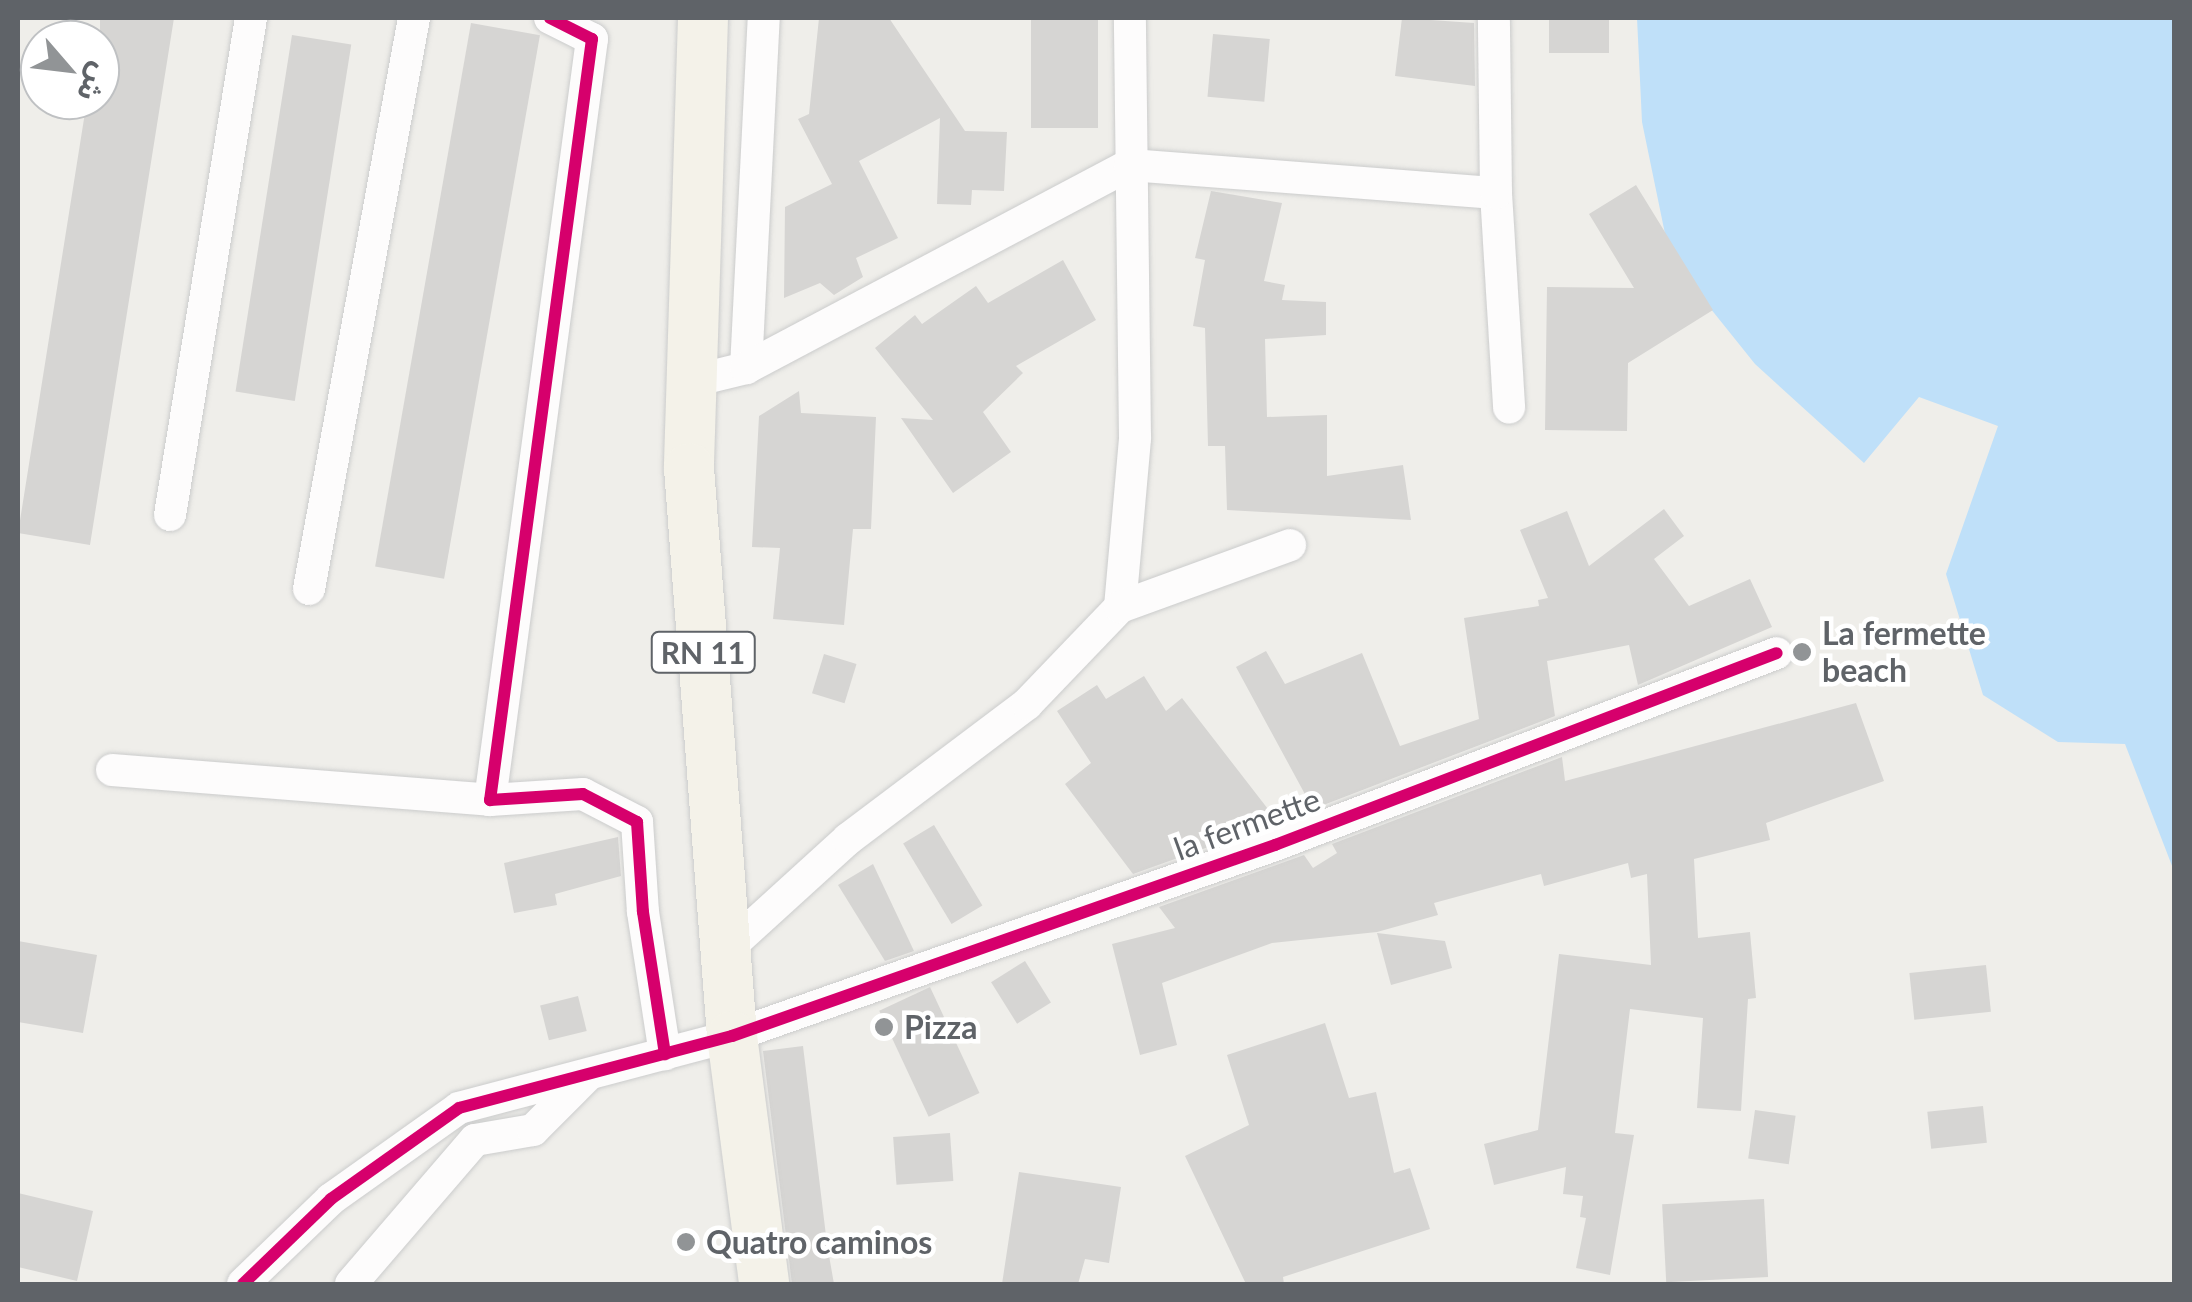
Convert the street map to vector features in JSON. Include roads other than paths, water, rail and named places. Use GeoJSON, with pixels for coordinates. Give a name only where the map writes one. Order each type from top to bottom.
{"type":"FeatureCollection","features":[{"type":"Feature","properties":{"kind":"main road","name":"RN 11"},"geometry":{"type":"LineString","coordinates":[[702,18],[689,468],[732,1036],[764,1284]]}},
{"type":"Feature","properties":{"kind":"street"},"geometry":{"type":"LineString","coordinates":[[170,516],[251,18]]}},
{"type":"Feature","properties":{"kind":"street"},"geometry":{"type":"LineString","coordinates":[[309,590],[414,18]]}},
{"type":"Feature","properties":{"kind":"street"},"geometry":{"type":"LineString","coordinates":[[490,800],[592,38],[550,18]]}},
{"type":"Feature","properties":{"kind":"street"},"geometry":{"type":"LineString","coordinates":[[746,368],[764,18]]}},
{"type":"Feature","properties":{"kind":"street"},"geometry":{"type":"LineString","coordinates":[[1120,607],[1134,438],[1130,18]]}},
{"type":"Feature","properties":{"kind":"street"},"geometry":{"type":"LineString","coordinates":[[1494,18],[1496,193],[1509,408]]}},
{"type":"Feature","properties":{"kind":"street"},"geometry":{"type":"LineString","coordinates":[[689,382],[746,368],[1130,165],[1496,193]]}},
{"type":"Feature","properties":{"kind":"street"},"geometry":{"type":"LineString","coordinates":[[725,951],[848,839],[1027,704],[1120,607],[1290,546]]}},
{"type":"Feature","properties":{"kind":"street","name":"la fermette"},"geometry":{"type":"LineString","coordinates":[[243,1284],[331,1198],[460,1108],[732,1036],[1275,845],[1776,653]]}},
{"type":"Feature","properties":{"kind":"street"},"geometry":{"type":"LineString","coordinates":[[112,770],[490,800],[583,794],[637,822],[643,912],[665,1054]]}},
{"type":"Feature","properties":{"kind":"street"},"geometry":{"type":"LineString","coordinates":[[352,1284],[475,1140],[533,1130],[590,1073]]}},
{"type":"Feature","properties":{"kind":"water"},"geometry":{"type":"Polygon","coordinates":[[[1637,18],[2174,18],[2174,871],[2125,744],[2058,742],[1983,695],[1946,574],[1998,426],[1919,397],[1864,463],[1755,364],[1670,258],[1642,122],[1637,18]]]}},
{"type":"Feature","properties":{"kind":"place","name":"La fermette beach"},"geometry":{"type":"Point","coordinates":[1802,652]}},
{"type":"Feature","properties":{"kind":"place","name":"Pizza"},"geometry":{"type":"Point","coordinates":[884,1027]}},
{"type":"Feature","properties":{"kind":"place","name":"Quatro caminos"},"geometry":{"type":"Point","coordinates":[686,1242]}}]}
